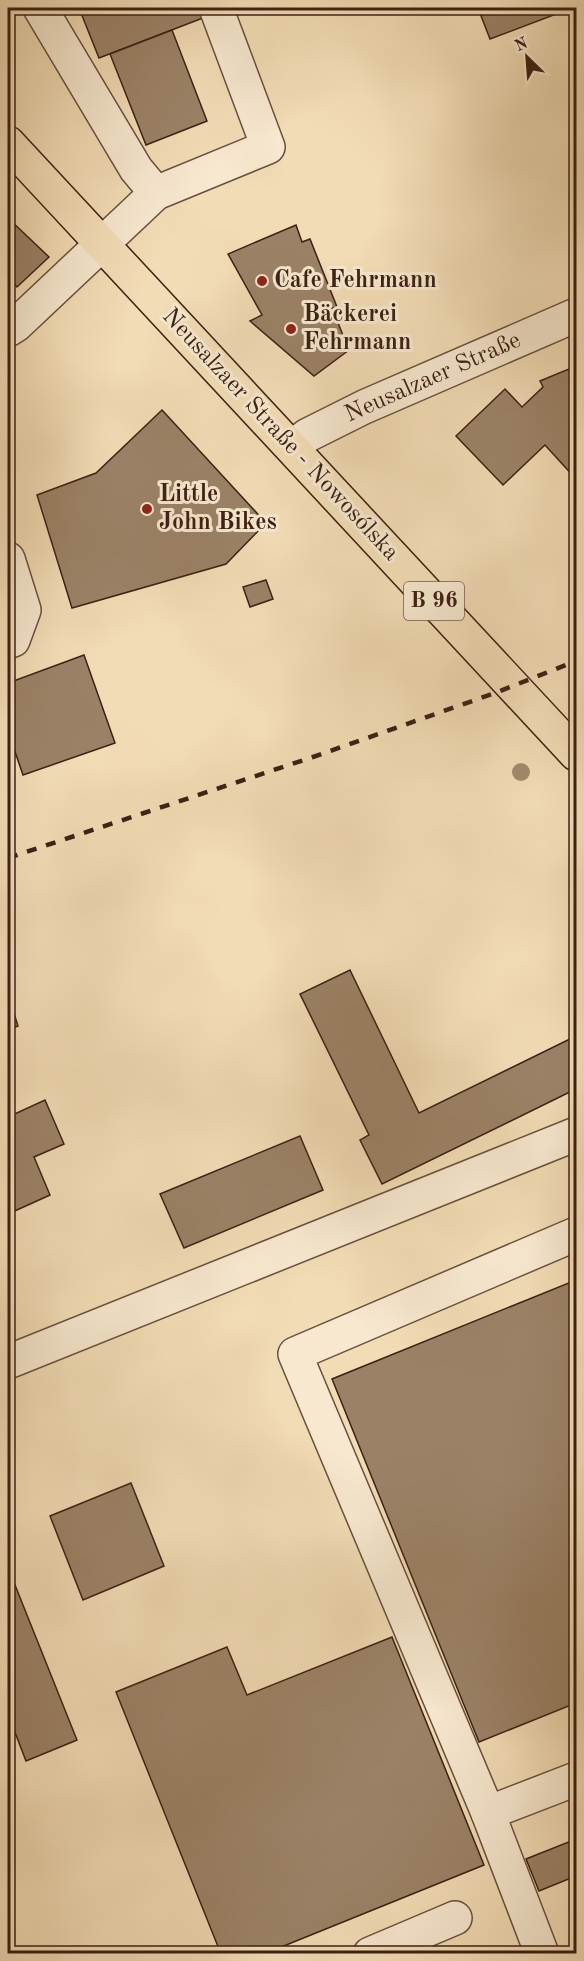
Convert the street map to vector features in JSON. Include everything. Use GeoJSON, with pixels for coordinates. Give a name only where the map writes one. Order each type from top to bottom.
{"type":"FeatureCollection","features":[{"type":"Feature","properties":{"kind":"main road","name":"Neusalzaer Straße - Nowosólska"},"geometry":{"type":"LineString","coordinates":[[8,143],[576,754]]}},
{"type":"Feature","properties":{"kind":"street"},"geometry":{"type":"LineString","coordinates":[[40,8],[136,169],[156,193]]}},
{"type":"Feature","properties":{"kind":"street"},"geometry":{"type":"LineString","coordinates":[[8,330],[156,193],[268,147],[216,8]]}},
{"type":"Feature","properties":{"kind":"street","name":"Neusalzaer Straße"},"geometry":{"type":"LineString","coordinates":[[292,447],[308,435],[364,407],[576,315]]}},
{"type":"Feature","properties":{"kind":"street"},"geometry":{"type":"LineString","coordinates":[[8,558],[24,610],[13,640],[8,642]]}},
{"type":"Feature","properties":{"kind":"street"},"geometry":{"type":"LineString","coordinates":[[8,1362],[576,1134]]}},
{"type":"Feature","properties":{"kind":"street"},"geometry":{"type":"LineString","coordinates":[[542,1953],[488,1813],[296,1354],[576,1234]]}},
{"type":"Feature","properties":{"kind":"street"},"geometry":{"type":"LineString","coordinates":[[488,1813],[576,1779]]}},
{"type":"Feature","properties":{"kind":"street"},"geometry":{"type":"LineString","coordinates":[[370,1953],[455,1918]]}},
{"type":"Feature","properties":{"kind":"building"},"geometry":{"type":"Polygon","coordinates":[[[79,8],[205,8],[208,16],[99,58],[79,8]]]}},
{"type":"Feature","properties":{"kind":"building"},"geometry":{"type":"Polygon","coordinates":[[[478,8],[572,8],[490,39],[478,8]]]}},
{"type":"Feature","properties":{"kind":"building"},"geometry":{"type":"Polygon","coordinates":[[[172,30],[207,121],[146,145],[110,54],[172,30]]]}},
{"type":"Feature","properties":{"kind":"building"},"geometry":{"type":"Polygon","coordinates":[[[8,218],[49,257],[17,287],[8,276],[8,218]]]}},
{"type":"Feature","properties":{"kind":"building"},"geometry":{"type":"Polygon","coordinates":[[[296,225],[302,242],[310,239],[337,307],[332,308],[349,350],[314,376],[250,321],[262,315],[228,254],[296,225]]]}},
{"type":"Feature","properties":{"kind":"building"},"geometry":{"type":"Polygon","coordinates":[[[576,366],[576,479],[545,445],[503,485],[456,436],[505,389],[522,407],[543,387],[540,381],[576,366]]]}},
{"type":"Feature","properties":{"kind":"building","name":"Little John Bikes"},"geometry":{"type":"Polygon","coordinates":[[[162,410],[266,523],[226,564],[72,608],[37,495],[96,473],[162,410]]]}},
{"type":"Feature","properties":{"kind":"building"},"geometry":{"type":"Polygon","coordinates":[[[266,580],[273,599],[250,607],[243,587],[266,580]]]}},
{"type":"Feature","properties":{"kind":"building"},"geometry":{"type":"Polygon","coordinates":[[[84,655],[115,743],[23,775],[12,743],[8,744],[8,683],[84,655]]]}},
{"type":"Feature","properties":{"kind":"building"},"geometry":{"type":"Polygon","coordinates":[[[350,970],[419,1113],[576,1036],[576,1089],[382,1184],[360,1140],[369,1135],[300,994],[350,970]]]}},
{"type":"Feature","properties":{"kind":"building"},"geometry":{"type":"Polygon","coordinates":[[[8,994],[18,1026],[8,1030],[8,994]]]}},
{"type":"Feature","properties":{"kind":"building"},"geometry":{"type":"Polygon","coordinates":[[[45,1100],[64,1144],[34,1157],[50,1195],[8,1214],[8,1117],[45,1100]]]}},
{"type":"Feature","properties":{"kind":"building"},"geometry":{"type":"Polygon","coordinates":[[[300,1136],[323,1190],[184,1248],[160,1194],[300,1136]]]}},
{"type":"Feature","properties":{"kind":"building"},"geometry":{"type":"Polygon","coordinates":[[[576,1280],[576,1703],[479,1742],[332,1379],[576,1280]]]}},
{"type":"Feature","properties":{"kind":"building"},"geometry":{"type":"Polygon","coordinates":[[[131,1483],[164,1566],[83,1600],[50,1516],[131,1483]]]}},
{"type":"Feature","properties":{"kind":"building"},"geometry":{"type":"Polygon","coordinates":[[[15,1585],[77,1740],[26,1761],[8,1714],[8,1588],[15,1585]]]}},
{"type":"Feature","properties":{"kind":"building"},"geometry":{"type":"Polygon","coordinates":[[[392,1637],[484,1865],[264,1954],[221,1954],[116,1692],[227,1647],[247,1695],[392,1637]]]}},
{"type":"Feature","properties":{"kind":"building"},"geometry":{"type":"Polygon","coordinates":[[[576,1839],[576,1876],[539,1891],[526,1859],[576,1839]]]}},
{"type":"Feature","properties":{"kind":"railway"},"geometry":{"type":"LineString","coordinates":[[8,858],[313,757],[495,693],[576,661]]}},
{"type":"Feature","properties":{"kind":"place","name":"Cafe Fehrmann"},"geometry":{"type":"Point","coordinates":[262,281]}},
{"type":"Feature","properties":{"kind":"place","name":"Bäckerei Fehrmann"},"geometry":{"type":"Point","coordinates":[291,329]}},
{"type":"Feature","properties":{"kind":"place","name":"Little John Bikes"},"geometry":{"type":"Point","coordinates":[147,509]}}]}
